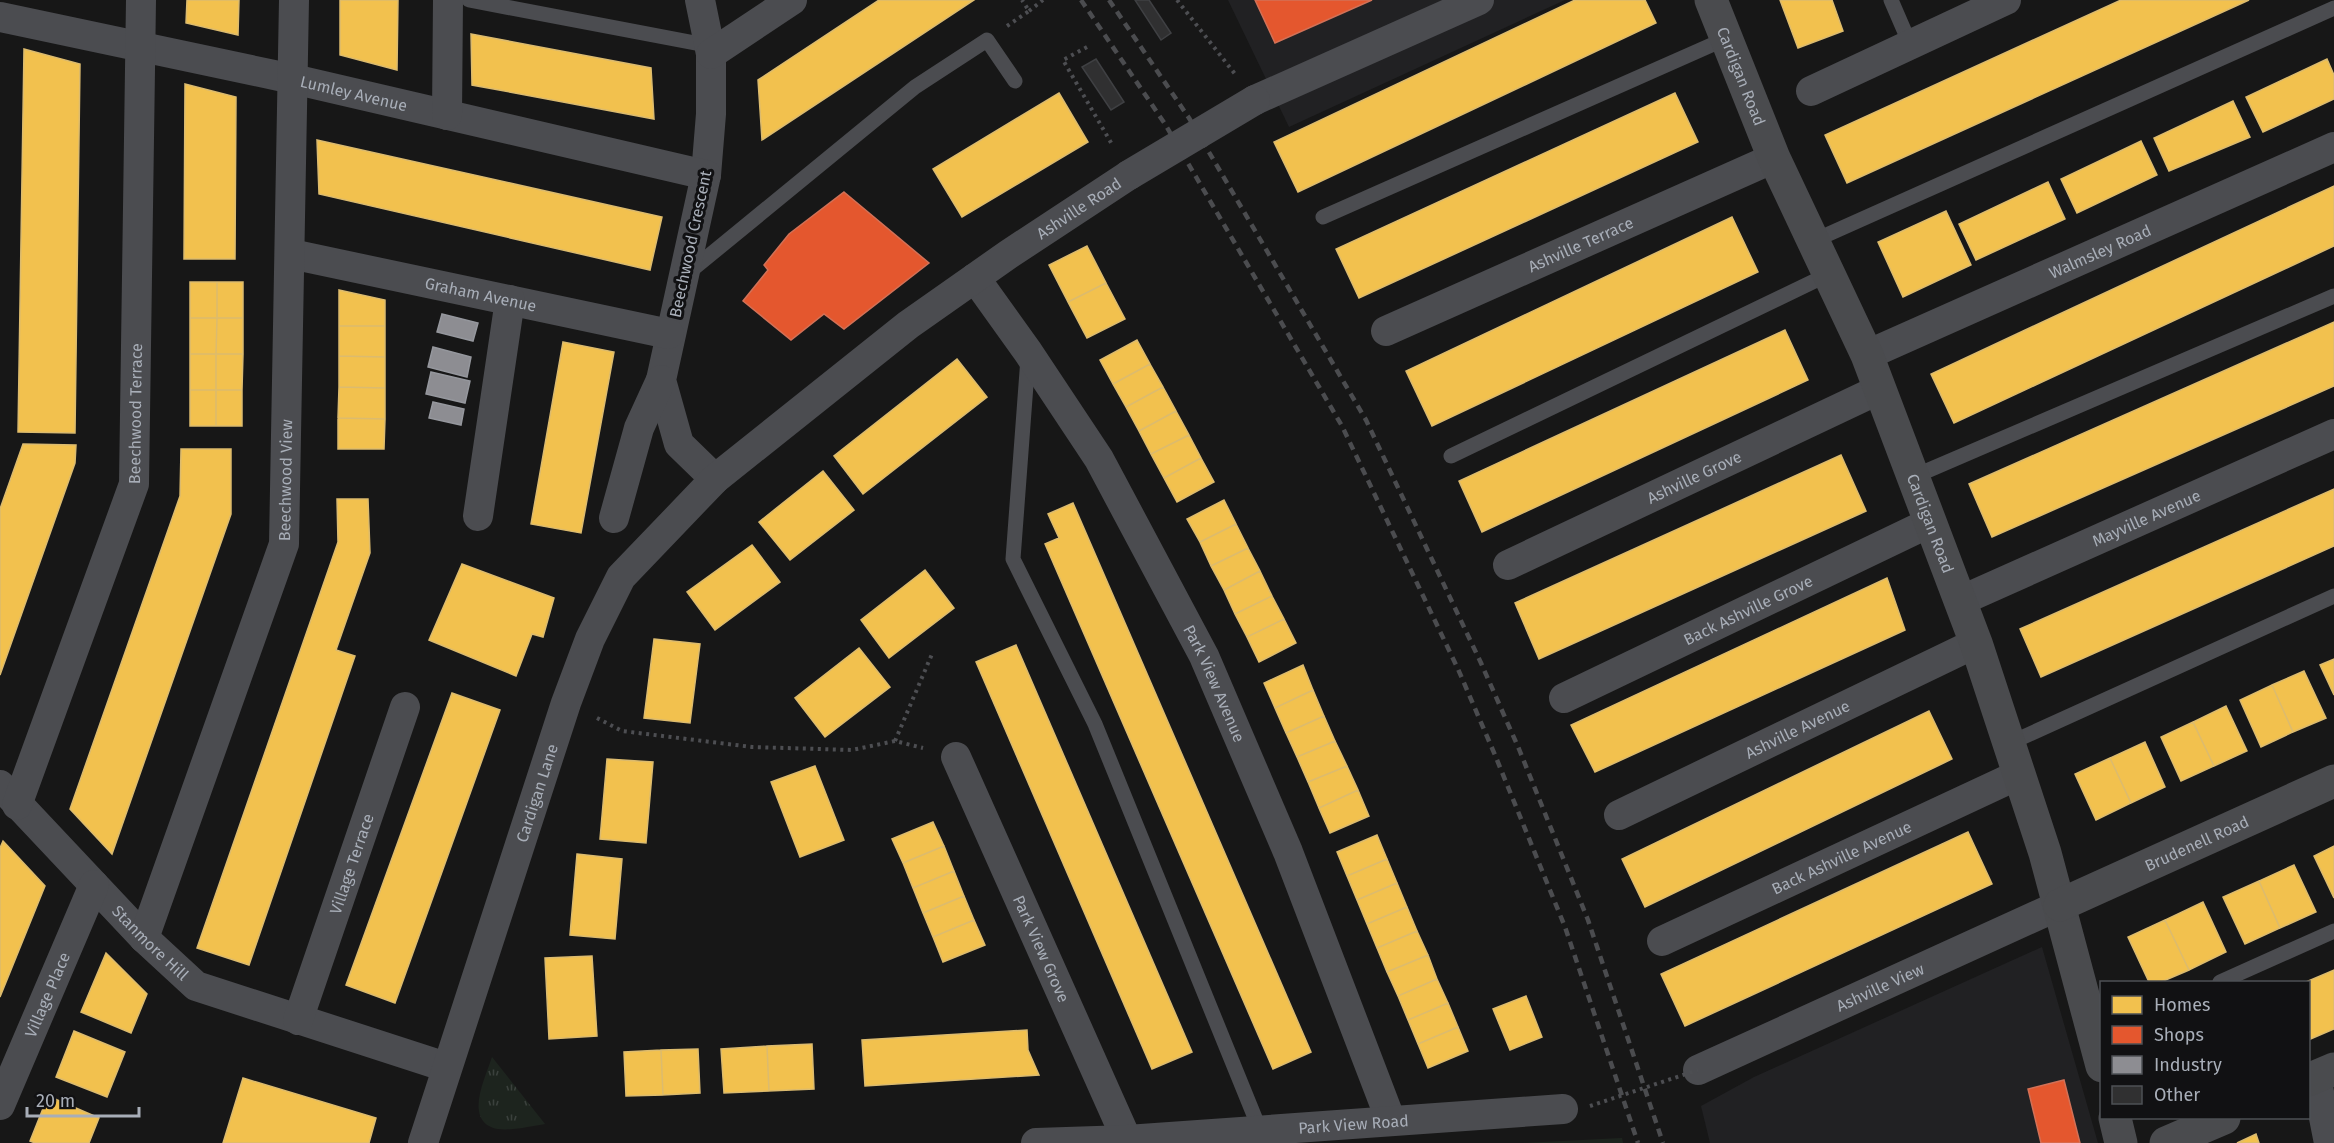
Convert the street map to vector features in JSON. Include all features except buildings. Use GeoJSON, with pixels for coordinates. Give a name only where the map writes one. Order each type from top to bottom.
{"type":"FeatureCollection","features":[{"type":"Feature","properties":{"kind":"street","name":"Beechwood Terrace"},"geometry":{"type":"LineString","coordinates":[[9,795],[134,484],[141,0]]}},
{"type":"Feature","properties":{"kind":"street","name":"Beechwood View"},"geometry":{"type":"LineString","coordinates":[[144,938],[284,544],[294,0]]}},
{"type":"Feature","properties":{"kind":"street"},"geometry":{"type":"LineString","coordinates":[[447,116],[448,0]]}},
{"type":"Feature","properties":{"kind":"street","name":"Beechwood Crescent"},"geometry":{"type":"LineString","coordinates":[[614,518],[639,428],[661,380],[669,334],[685,275],[706,175],[711,114],[711,50],[700,0]]}},
{"type":"Feature","properties":{"kind":"street"},"geometry":{"type":"LineString","coordinates":[[711,50],[792,0]]}},
{"type":"Feature","properties":{"kind":"street","name":"Ashville Road"},"geometry":{"type":"LineString","coordinates":[[716,479],[872,353],[975,278],[1129,175],[1255,100],[1479,0]]}},
{"type":"Feature","properties":{"kind":"street","name":"Cardigan Road"},"geometry":{"type":"LineString","coordinates":[[1711,0],[1774,158],[1867,355],[1977,643],[2060,905],[2099,1047]]}},
{"type":"Feature","properties":{"kind":"street"},"geometry":{"type":"LineString","coordinates":[[1811,91],[2006,0]]}},
{"type":"Feature","properties":{"kind":"street","name":"Lumley Avenue"},"geometry":{"type":"LineString","coordinates":[[0,17],[293,79],[706,175]]}},
{"type":"Feature","properties":{"kind":"street","name":"Walmsley Road"},"geometry":{"type":"LineString","coordinates":[[1867,355],[2334,147]]}},
{"type":"Feature","properties":{"kind":"street","name":"Ashville Terrace"},"geometry":{"type":"LineString","coordinates":[[1386,331],[1774,158]]}},
{"type":"Feature","properties":{"kind":"street","name":"Graham Avenue"},"geometry":{"type":"LineString","coordinates":[[291,254],[669,334]]}},
{"type":"Feature","properties":{"kind":"street","name":"Park View Avenue"},"geometry":{"type":"LineString","coordinates":[[975,278],[1100,459],[1204,656],[1288,852],[1391,1121]]}},
{"type":"Feature","properties":{"kind":"street"},"geometry":{"type":"LineString","coordinates":[[478,516],[510,300]]}},
{"type":"Feature","properties":{"kind":"street","name":"Beechwood Crescent"},"geometry":{"type":"LineString","coordinates":[[661,380],[679,444],[716,479]]}},
{"type":"Feature","properties":{"kind":"street","name":"Ashville Grove"},"geometry":{"type":"LineString","coordinates":[[1508,565],[1880,388]]}},
{"type":"Feature","properties":{"kind":"street","name":"Mayville Avenue"},"geometry":{"type":"LineString","coordinates":[[1960,601],[2334,434]]}},
{"type":"Feature","properties":{"kind":"street","name":"Cardigan Lane"},"geometry":{"type":"LineString","coordinates":[[423,1143],[566,703],[590,639],[621,577],[716,479]]}},
{"type":"Feature","properties":{"kind":"street","name":"Back Ashville Grove"},"geometry":{"type":"LineString","coordinates":[[1564,698],[1931,522]]}},
{"type":"Feature","properties":{"kind":"street","name":"Ashville Avenue"},"geometry":{"type":"LineString","coordinates":[[1619,815],[1977,643]]}},
{"type":"Feature","properties":{"kind":"street","name":"Village Terrace"},"geometry":{"type":"LineString","coordinates":[[298,1020],[405,707]]}},
{"type":"Feature","properties":{"kind":"street","name":"Park View Grove"},"geometry":{"type":"LineString","coordinates":[[956,757],[1127,1140]]}},
{"type":"Feature","properties":{"kind":"street","name":"Back Ashville Avenue"},"geometry":{"type":"LineString","coordinates":[[1662,941],[2020,774]]}},
{"type":"Feature","properties":{"kind":"street","name":"Brudenell Road"},"geometry":{"type":"LineString","coordinates":[[2060,905],[2334,781]]}},
{"type":"Feature","properties":{"kind":"street","name":"Stanmore Hill"},"geometry":{"type":"LineString","coordinates":[[9,795],[144,938],[196,986],[446,1067]]}},
{"type":"Feature","properties":{"kind":"street","name":"Village Place"},"geometry":{"type":"LineString","coordinates":[[0,1105],[94,885]]}},
{"type":"Feature","properties":{"kind":"street","name":"Ashville View"},"geometry":{"type":"LineString","coordinates":[[1698,1070],[2060,905]]}},
{"type":"Feature","properties":{"kind":"street"},"geometry":{"type":"LineString","coordinates":[[2320,1076],[2329,1143]]}},
{"type":"Feature","properties":{"kind":"street","name":"Park View Road"},"geometry":{"type":"LineString","coordinates":[[1036,1143],[1127,1140],[1577,1108]]}},
{"type":"Feature","properties":{"kind":"street"},"geometry":{"type":"LineString","coordinates":[[2115,1119],[2121,1143]]}},
{"type":"Feature","properties":{"kind":"street"},"geometry":{"type":"LineString","coordinates":[[2166,1143],[2222,1119]]}},
{"type":"Feature","properties":{"kind":"lane"},"geometry":{"type":"LineString","coordinates":[[469,0],[711,50]]}},
{"type":"Feature","properties":{"kind":"lane"},"geometry":{"type":"LineString","coordinates":[[1891,0],[1910,44]]}},
{"type":"Feature","properties":{"kind":"lane"},"geometry":{"type":"LineString","coordinates":[[1813,241],[2334,8]]}},
{"type":"Feature","properties":{"kind":"lane"},"geometry":{"type":"LineString","coordinates":[[1323,217],[1725,39]]}},
{"type":"Feature","properties":{"kind":"lane"},"geometry":{"type":"LineString","coordinates":[[685,275],[915,87],[987,40],[1015,81]]}},
{"type":"Feature","properties":{"kind":"lane"},"geometry":{"type":"LineString","coordinates":[[1451,456],[1829,274]]}},
{"type":"Feature","properties":{"kind":"lane"},"geometry":{"type":"LineString","coordinates":[[1915,476],[2334,296]]}},
{"type":"Feature","properties":{"kind":"lane"},"geometry":{"type":"LineString","coordinates":[[1028,352],[1013,559],[1095,724],[1260,1130]]}},
{"type":"Feature","properties":{"kind":"lane"},"geometry":{"type":"LineString","coordinates":[[2010,742],[2334,596]]}},
{"type":"Feature","properties":{"kind":"lane"},"geometry":{"type":"LineString","coordinates":[[2222,981],[2334,931]]}},
{"type":"Feature","properties":{"kind":"path"},"geometry":{"type":"LineString","coordinates":[[1022,0],[1029,11]]}},
{"type":"Feature","properties":{"kind":"path"},"geometry":{"type":"LineString","coordinates":[[987,40],[1043,0]]}},
{"type":"Feature","properties":{"kind":"path"},"geometry":{"type":"LineString","coordinates":[[1177,0],[1255,100]]}},
{"type":"Feature","properties":{"kind":"path"},"geometry":{"type":"LineString","coordinates":[[1087,47],[1063,60],[1113,147]]}},
{"type":"Feature","properties":{"kind":"path"},"geometry":{"type":"LineString","coordinates":[[895,741],[932,654]]}},
{"type":"Feature","properties":{"kind":"path"},"geometry":{"type":"LineString","coordinates":[[566,703],[622,731],[752,747],[852,750],[895,741],[956,757]]}},
{"type":"Feature","properties":{"kind":"path"},"geometry":{"type":"LineString","coordinates":[[1577,1108],[1698,1070]]}},
{"type":"Feature","properties":{"kind":"shaded area"},"geometry":{"type":"Polygon","coordinates":[[[1228,0],[1565,0],[1289,127],[1228,0]]]}},
{"type":"Feature","properties":{"kind":"shaded area"},"geometry":{"type":"Polygon","coordinates":[[[2042,947],[2098,1143],[1710,1143],[1701,1106],[1754,1077],[2042,947]]]}},
{"type":"Feature","properties":{"kind":"green space"},"geometry":{"type":"Polygon","coordinates":[[[492,1057],[545,1124],[498,1129],[487,1125],[481,1118],[479,1098],[492,1057]]]}},
{"type":"Feature","properties":{"kind":"green space"},"geometry":{"type":"Polygon","coordinates":[[[1622,1138],[1623,1143],[1523,1143],[1622,1138]]]}},
{"type":"Feature","properties":{"kind":"railway"},"geometry":{"type":"LineString","coordinates":[[1081,0],[1165,124],[1342,426],[1458,669],[1495,755],[1565,927],[1638,1143]]}},
{"type":"Feature","properties":{"kind":"railway"},"geometry":{"type":"LineString","coordinates":[[1109,0],[1189,118],[1366,420],[1481,663],[1519,749],[1588,920],[1663,1143]]}}]}
